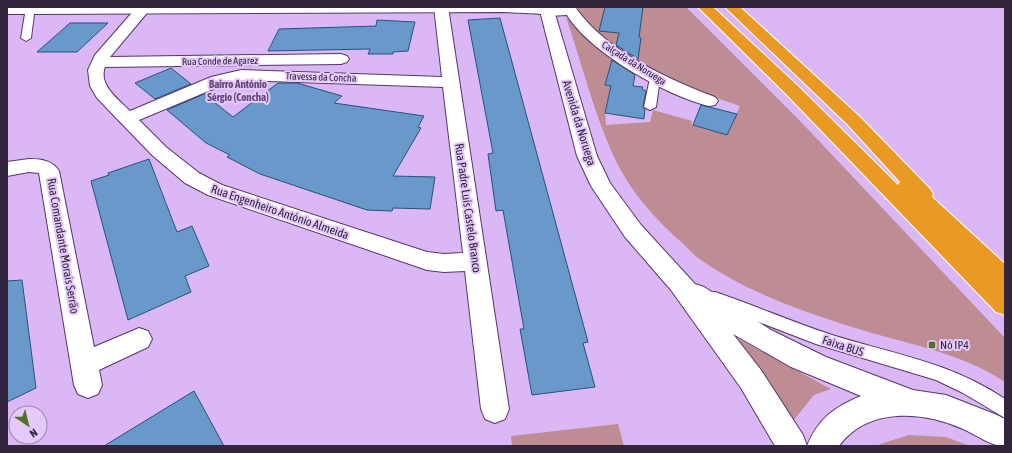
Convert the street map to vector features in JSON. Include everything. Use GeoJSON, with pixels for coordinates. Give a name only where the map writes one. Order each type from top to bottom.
{"type":"FeatureCollection","features":[{"type":"Feature","properties":{"kind":"highway"},"geometry":{"type":"LineString","coordinates":[[705,7],[793,91],[1005,305]]}},
{"type":"Feature","properties":{"kind":"highway"},"geometry":{"type":"LineString","coordinates":[[718,7],[971,245]]}},
{"type":"Feature","properties":{"kind":"highway"},"geometry":{"type":"LineString","coordinates":[[732,7],[854,121],[1005,279]]}},
{"type":"Feature","properties":{"kind":"highway"},"geometry":{"type":"LineString","coordinates":[[943,241],[1005,310]]}},
{"type":"Feature","properties":{"kind":"street","name":"Rua Padre Luís Castelo Branco"},"geometry":{"type":"LineString","coordinates":[[441,8],[495,409]]}},
{"type":"Feature","properties":{"kind":"street"},"geometry":{"type":"LineString","coordinates":[[99,62],[106,51],[144,9]]}},
{"type":"Feature","properties":{"kind":"street","name":"Calçada da Noruega"},"geometry":{"type":"LineString","coordinates":[[542,9],[570,9],[579,23],[592,36],[655,78],[679,90],[709,101]]}},
{"type":"Feature","properties":{"kind":"street","name":"Avenida da Noruega"},"geometry":{"type":"LineString","coordinates":[[542,9],[594,172],[611,202],[625,222],[680,283]]}},
{"type":"Feature","properties":{"kind":"street","name":"Rua Conde de Agarez"},"geometry":{"type":"LineString","coordinates":[[99,62],[341,59]]}},
{"type":"Feature","properties":{"kind":"street","name":"Rua Engenheiro António Almeida"},"geometry":{"type":"LineString","coordinates":[[99,62],[96,74],[98,86],[103,94],[165,157],[192,178],[215,190],[427,261],[444,264],[475,262]]}},
{"type":"Feature","properties":{"kind":"street","name":"Travessa da Concha"},"geometry":{"type":"LineString","coordinates":[[128,119],[217,81],[236,75],[255,74],[451,82]]}},
{"type":"Feature","properties":{"kind":"street","name":"Rua Comandante Morais Serrão"},"geometry":{"type":"LineString","coordinates":[[7,169],[40,166],[49,172],[86,375],[139,339]]}},
{"type":"Feature","properties":{"kind":"street"},"geometry":{"type":"LineString","coordinates":[[680,283],[724,315],[786,352],[822,368],[912,403]]}},
{"type":"Feature","properties":{"kind":"street"},"geometry":{"type":"LineString","coordinates":[[680,283],[755,385],[792,446]]}},
{"type":"Feature","properties":{"kind":"street"},"geometry":{"type":"LineString","coordinates":[[822,446],[824,440],[836,426],[852,414],[890,403],[912,403],[939,407],[968,417],[1005,435]]}},
{"type":"Feature","properties":{"kind":"lane"},"geometry":{"type":"LineString","coordinates":[[7,11],[31,9],[542,9]]}},
{"type":"Feature","properties":{"kind":"lane"},"geometry":{"type":"LineString","coordinates":[[26,38],[31,9]]}},
{"type":"Feature","properties":{"kind":"lane"},"geometry":{"type":"LineString","coordinates":[[650,107],[655,78]]}},
{"type":"Feature","properties":{"kind":"lane","name":"Faixa BUS"},"geometry":{"type":"LineString","coordinates":[[680,283],[757,316],[796,330],[856,350],[931,370],[976,390],[1005,409]]}},
{"type":"Feature","properties":{"kind":"shaded area"},"geometry":{"type":"Polygon","coordinates":[[[577,7],[686,7],[802,123],[1005,338],[1005,382],[987,371],[950,355],[852,327],[793,307],[755,291],[718,271],[695,256],[649,210],[623,175],[610,148],[598,116],[566,17],[589,39],[614,55],[614,73],[605,113],[606,125],[650,122],[653,110],[692,121],[691,124],[727,135],[740,106],[677,82],[632,57],[594,30],[577,7]]]}},
{"type":"Feature","properties":{"kind":"shaded area"},"geometry":{"type":"Polygon","coordinates":[[[735,337],[831,389],[814,395],[793,421],[735,337]]]}},
{"type":"Feature","properties":{"kind":"shaded area"},"geometry":{"type":"Polygon","coordinates":[[[618,424],[624,446],[512,446],[511,436],[618,424]]]}},
{"type":"Feature","properties":{"kind":"shaded area"},"geometry":{"type":"Polygon","coordinates":[[[909,435],[946,437],[970,446],[878,446],[880,444],[909,435]]]}},
{"type":"Feature","properties":{"kind":"building"},"geometry":{"type":"Polygon","coordinates":[[[605,7],[643,7],[638,59],[616,45],[619,33],[599,31],[605,7]]]}},
{"type":"Feature","properties":{"kind":"building"},"geometry":{"type":"Polygon","coordinates":[[[500,18],[588,342],[583,343],[595,387],[532,395],[520,329],[524,329],[503,210],[496,211],[488,154],[493,153],[468,20],[500,18]]]}},
{"type":"Feature","properties":{"kind":"building"},"geometry":{"type":"Polygon","coordinates":[[[377,20],[415,22],[408,51],[393,52],[393,54],[368,54],[370,49],[268,51],[279,29],[376,26],[377,20]]]}},
{"type":"Feature","properties":{"kind":"building"},"geometry":{"type":"Polygon","coordinates":[[[70,23],[108,23],[77,52],[37,52],[70,23]]]}},
{"type":"Feature","properties":{"kind":"building"},"geometry":{"type":"Polygon","coordinates":[[[612,60],[635,75],[633,86],[643,87],[642,89],[646,91],[643,107],[645,109],[644,119],[605,113],[611,86],[605,85],[612,60]]]}},
{"type":"Feature","properties":{"kind":"building"},"geometry":{"type":"Polygon","coordinates":[[[171,68],[191,84],[155,99],[135,83],[171,68]]]}},
{"type":"Feature","properties":{"kind":"building"},"geometry":{"type":"Polygon","coordinates":[[[278,83],[297,83],[342,96],[334,103],[424,116],[418,127],[421,128],[393,176],[435,177],[430,209],[393,208],[392,211],[367,210],[260,174],[227,157],[230,155],[206,143],[167,110],[204,94],[233,117],[278,83]]]}},
{"type":"Feature","properties":{"kind":"building"},"geometry":{"type":"Polygon","coordinates":[[[701,105],[737,114],[727,135],[693,125],[701,105]]]}},
{"type":"Feature","properties":{"kind":"building"},"geometry":{"type":"Polygon","coordinates":[[[149,159],[177,232],[192,226],[209,266],[185,276],[191,292],[128,320],[91,181],[109,175],[108,173],[149,159]]]}},
{"type":"Feature","properties":{"kind":"building"},"geometry":{"type":"Polygon","coordinates":[[[22,280],[36,388],[7,402],[7,281],[22,280]]]}},
{"type":"Feature","properties":{"kind":"building"},"geometry":{"type":"Polygon","coordinates":[[[194,391],[224,446],[104,446],[194,391]]]}},
{"type":"Feature","properties":{"kind":"place","name":"Nó IP4"},"geometry":{"type":"Point","coordinates":[932,345]}},
{"type":"Feature","properties":{"kind":"district","name":"Bairro António Sérgio (Concha)"},"geometry":{"type":"Point","coordinates":[238,90]}}]}
